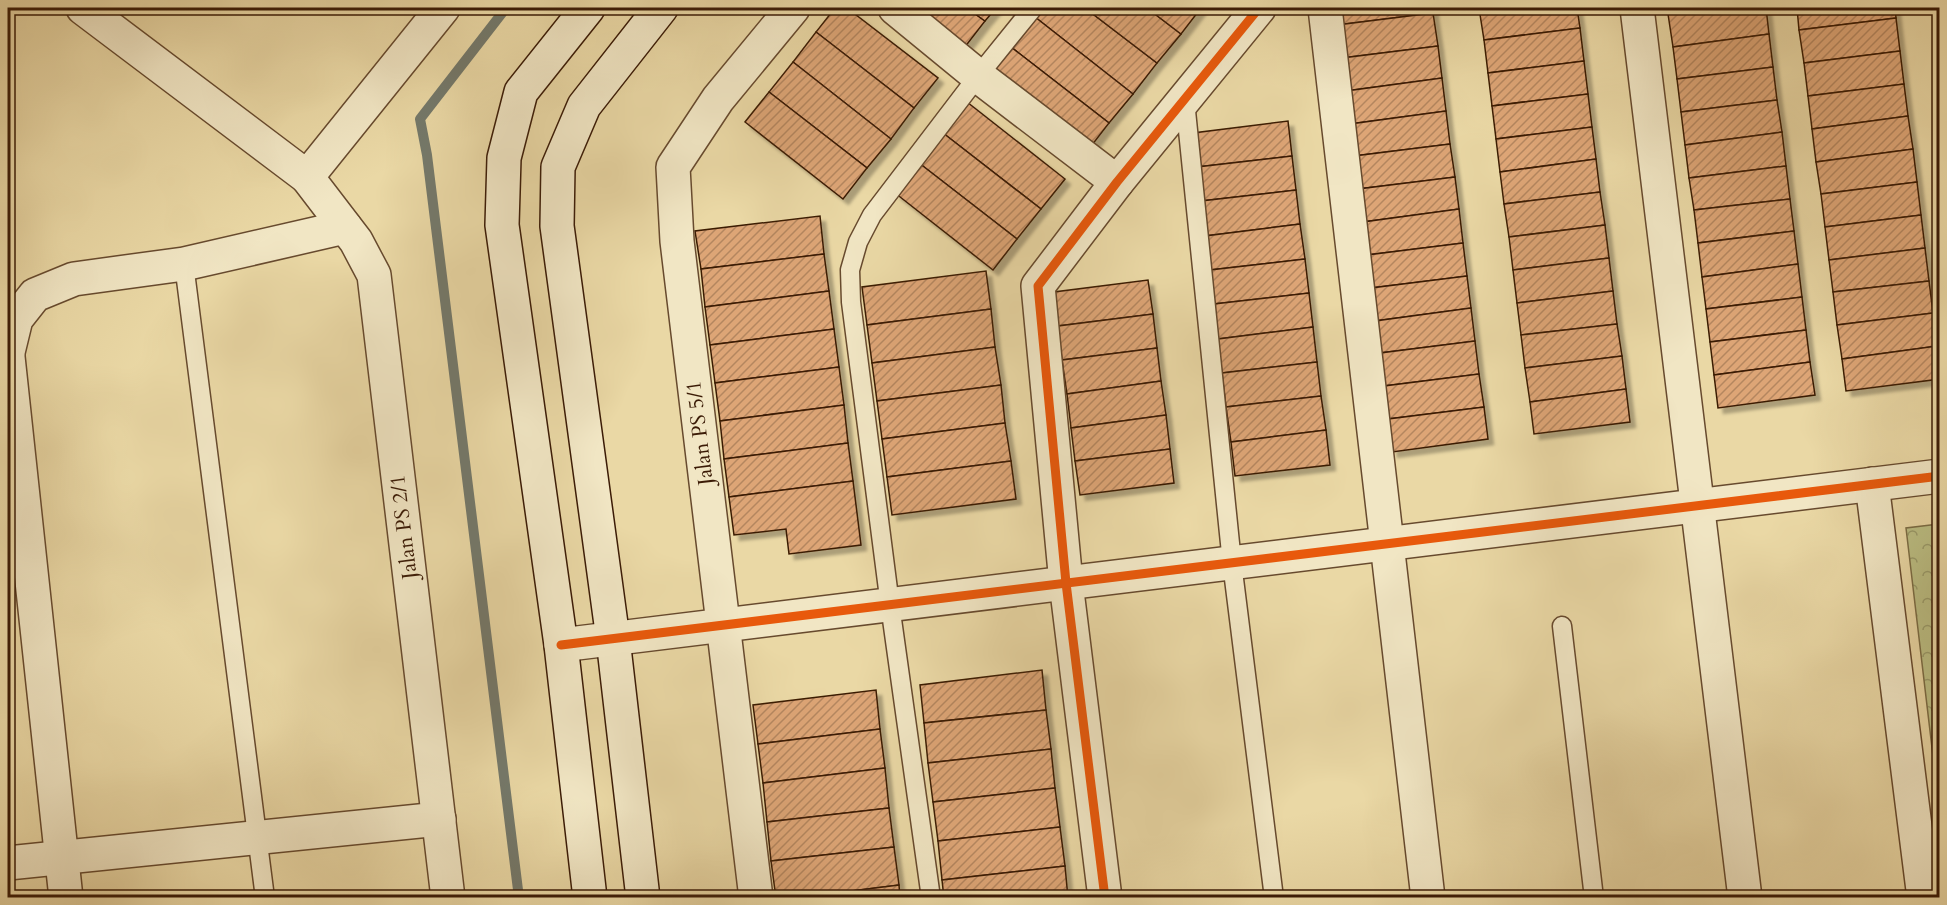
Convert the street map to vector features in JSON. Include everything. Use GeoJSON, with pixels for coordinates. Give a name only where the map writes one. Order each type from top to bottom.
{"type":"FeatureCollection","features":[{"type":"Feature","properties":{"kind":"street","name":"Jalan PS 2/1"},"geometry":{"type":"LineString","coordinates":[[83,8],[307,177],[356,241],[374,275],[448,897]]}},
{"type":"Feature","properties":{"kind":"street"},"geometry":{"type":"LineString","coordinates":[[307,177],[443,8]]}},
{"type":"Feature","properties":{"kind":"street"},"geometry":{"type":"LineString","coordinates":[[588,8],[521,92],[504,158],[502,225],[561,645],[590,897]]}},
{"type":"Feature","properties":{"kind":"street"},"geometry":{"type":"LineString","coordinates":[[643,897],[613,639],[557,226],[558,167],[584,106],[661,8]]}},
{"type":"Feature","properties":{"kind":"street","name":"Jalan PS 5/1"},"geometry":{"type":"LineString","coordinates":[[756,897],[677,241],[673,167],[718,99],[793,8]]}},
{"type":"Feature","properties":{"kind":"street"},"geometry":{"type":"LineString","coordinates":[[895,8],[978,76],[1117,182]]}},
{"type":"Feature","properties":{"kind":"street"},"geometry":{"type":"LineString","coordinates":[[1105,897],[1066,584],[1038,286],[1117,182],[1259,8]]}},
{"type":"Feature","properties":{"kind":"street"},"geometry":{"type":"LineString","coordinates":[[1325,8],[1428,897]]}},
{"type":"Feature","properties":{"kind":"street"},"geometry":{"type":"LineString","coordinates":[[1637,8],[1745,897]]}},
{"type":"Feature","properties":{"kind":"street"},"geometry":{"type":"LineString","coordinates":[[8,352],[16,319],[35,295],[74,279],[184,264],[345,227]]}},
{"type":"Feature","properties":{"kind":"street"},"geometry":{"type":"LineString","coordinates":[[8,357],[66,897]]}},
{"type":"Feature","properties":{"kind":"street"},"geometry":{"type":"LineString","coordinates":[[561,645],[1940,476]]}},
{"type":"Feature","properties":{"kind":"street"},"geometry":{"type":"LineString","coordinates":[[1872,484],[1924,897]]}},
{"type":"Feature","properties":{"kind":"street"},"geometry":{"type":"LineString","coordinates":[[8,863],[439,819]]}},
{"type":"Feature","properties":{"kind":"lane"},"geometry":{"type":"LineString","coordinates":[[931,897],[890,605],[851,302],[850,270],[858,242],[872,215],[1033,8]]}},
{"type":"Feature","properties":{"kind":"lane"},"geometry":{"type":"LineString","coordinates":[[1185,101],[1232,563],[1274,897]]}},
{"type":"Feature","properties":{"kind":"lane"},"geometry":{"type":"LineString","coordinates":[[184,264],[266,897]]}},
{"type":"Feature","properties":{"kind":"lane"},"geometry":{"type":"LineString","coordinates":[[1562,626],[1594,897]]}},
{"type":"Feature","properties":{"kind":"green space"},"geometry":{"type":"Polygon","coordinates":[[[1940,524],[1939,807],[1906,528],[1940,524]]]}},
{"type":"Feature","properties":{"kind":"building"},"geometry":{"type":"Polygon","coordinates":[[[835,8],[847,8],[938,78],[914,108],[816,32],[835,8]]]}},
{"type":"Feature","properties":{"kind":"building"},"geometry":{"type":"Polygon","coordinates":[[[904,8],[967,8],[985,21],[961,52],[904,8]]]}},
{"type":"Feature","properties":{"kind":"building"},"geometry":{"type":"Polygon","coordinates":[[[967,8],[996,8],[985,21],[967,8]]]}},
{"type":"Feature","properties":{"kind":"building"},"geometry":{"type":"Polygon","coordinates":[[[1042,8],[1085,8],[1157,63],[1133,94],[1035,17],[1042,8]]]}},
{"type":"Feature","properties":{"kind":"building"},"geometry":{"type":"Polygon","coordinates":[[[1085,8],[1147,8],[1181,34],[1157,63],[1085,8]]]}},
{"type":"Feature","properties":{"kind":"building"},"geometry":{"type":"Polygon","coordinates":[[[1147,8],[1201,8],[1181,34],[1147,8]]]}},
{"type":"Feature","properties":{"kind":"building"},"geometry":{"type":"Polygon","coordinates":[[[1335,8],[1433,8],[1433,13],[1337,25],[1335,8]]]}},
{"type":"Feature","properties":{"kind":"building"},"geometry":{"type":"Polygon","coordinates":[[[1479,8],[1577,8],[1580,28],[1484,40],[1479,8]]]}},
{"type":"Feature","properties":{"kind":"building"},"geometry":{"type":"Polygon","coordinates":[[[1668,8],[1718,8],[1668,14],[1668,8]]]}},
{"type":"Feature","properties":{"kind":"building"},"geometry":{"type":"Polygon","coordinates":[[[1718,8],[1766,8],[1769,34],[1673,47],[1668,14],[1718,8]]]}},
{"type":"Feature","properties":{"kind":"building"},"geometry":{"type":"Polygon","coordinates":[[[1797,8],[1895,8],[1896,18],[1799,30],[1797,8]]]}},
{"type":"Feature","properties":{"kind":"building"},"geometry":{"type":"Polygon","coordinates":[[[1433,13],[1438,46],[1342,58],[1337,25],[1433,13]]]}},
{"type":"Feature","properties":{"kind":"building"},"geometry":{"type":"Polygon","coordinates":[[[1035,17],[1133,94],[1109,123],[1011,47],[1035,17]]]}},
{"type":"Feature","properties":{"kind":"building"},"geometry":{"type":"Polygon","coordinates":[[[1896,18],[1900,51],[1804,63],[1799,30],[1896,18]]]}},
{"type":"Feature","properties":{"kind":"building"},"geometry":{"type":"Polygon","coordinates":[[[1580,28],[1584,61],[1488,73],[1484,40],[1580,28]]]}},
{"type":"Feature","properties":{"kind":"building"},"geometry":{"type":"Polygon","coordinates":[[[816,32],[914,108],[891,139],[793,62],[816,32]]]}},
{"type":"Feature","properties":{"kind":"building"},"geometry":{"type":"Polygon","coordinates":[[[1769,34],[1773,67],[1677,79],[1673,47],[1769,34]]]}},
{"type":"Feature","properties":{"kind":"building"},"geometry":{"type":"Polygon","coordinates":[[[1438,46],[1442,78],[1346,91],[1342,58],[1438,46]]]}},
{"type":"Feature","properties":{"kind":"building"},"geometry":{"type":"Polygon","coordinates":[[[1011,47],[1109,123],[1085,154],[987,77],[1011,47]]]}},
{"type":"Feature","properties":{"kind":"building"},"geometry":{"type":"Polygon","coordinates":[[[1900,51],[1904,84],[1808,96],[1804,63],[1900,51]]]}},
{"type":"Feature","properties":{"kind":"building"},"geometry":{"type":"Polygon","coordinates":[[[1584,61],[1588,94],[1492,106],[1488,73],[1584,61]]]}},
{"type":"Feature","properties":{"kind":"building"},"geometry":{"type":"Polygon","coordinates":[[[793,62],[891,139],[867,168],[769,92],[793,62]]]}},
{"type":"Feature","properties":{"kind":"building"},"geometry":{"type":"Polygon","coordinates":[[[1773,67],[1777,100],[1681,112],[1677,79],[1773,67]]]}},
{"type":"Feature","properties":{"kind":"building"},"geometry":{"type":"Polygon","coordinates":[[[1442,78],[1446,111],[1350,124],[1346,91],[1442,78]]]}},
{"type":"Feature","properties":{"kind":"building"},"geometry":{"type":"Polygon","coordinates":[[[1904,84],[1908,116],[1812,129],[1808,96],[1904,84]]]}},
{"type":"Feature","properties":{"kind":"building"},"geometry":{"type":"Polygon","coordinates":[[[769,92],[867,168],[843,199],[745,122],[769,92]]]}},
{"type":"Feature","properties":{"kind":"building"},"geometry":{"type":"Polygon","coordinates":[[[1588,94],[1592,127],[1496,139],[1492,106],[1588,94]]]}},
{"type":"Feature","properties":{"kind":"building"},"geometry":{"type":"Polygon","coordinates":[[[1777,100],[1782,132],[1685,145],[1681,112],[1777,100]]]}},
{"type":"Feature","properties":{"kind":"building"},"geometry":{"type":"Polygon","coordinates":[[[967,102],[1065,179],[1041,209],[943,133],[967,102]]]}},
{"type":"Feature","properties":{"kind":"building"},"geometry":{"type":"Polygon","coordinates":[[[1446,111],[1450,144],[1354,156],[1350,124],[1446,111]]]}},
{"type":"Feature","properties":{"kind":"building"},"geometry":{"type":"Polygon","coordinates":[[[1908,116],[1913,149],[1816,162],[1812,129],[1908,116]]]}},
{"type":"Feature","properties":{"kind":"building"},"geometry":{"type":"Polygon","coordinates":[[[1288,121],[1292,156],[1197,167],[1193,133],[1288,121]]]}},
{"type":"Feature","properties":{"kind":"building"},"geometry":{"type":"Polygon","coordinates":[[[1592,127],[1596,159],[1500,172],[1496,139],[1592,127]]]}},
{"type":"Feature","properties":{"kind":"building"},"geometry":{"type":"Polygon","coordinates":[[[1782,132],[1786,166],[1689,178],[1685,145],[1782,132]]]}},
{"type":"Feature","properties":{"kind":"building"},"geometry":{"type":"Polygon","coordinates":[[[943,133],[1041,209],[1017,239],[919,163],[943,133]]]}},
{"type":"Feature","properties":{"kind":"building"},"geometry":{"type":"Polygon","coordinates":[[[1450,144],[1455,177],[1358,189],[1354,156],[1450,144]]]}},
{"type":"Feature","properties":{"kind":"building"},"geometry":{"type":"Polygon","coordinates":[[[1913,149],[1917,182],[1821,194],[1816,162],[1913,149]]]}},
{"type":"Feature","properties":{"kind":"building"},"geometry":{"type":"Polygon","coordinates":[[[1292,156],[1296,190],[1201,201],[1197,167],[1292,156]]]}},
{"type":"Feature","properties":{"kind":"building"},"geometry":{"type":"Polygon","coordinates":[[[1596,159],[1600,192],[1504,204],[1500,172],[1596,159]]]}},
{"type":"Feature","properties":{"kind":"building"},"geometry":{"type":"Polygon","coordinates":[[[919,163],[1017,239],[993,270],[895,193],[919,163]]]}},
{"type":"Feature","properties":{"kind":"building"},"geometry":{"type":"Polygon","coordinates":[[[1786,166],[1790,199],[1694,210],[1689,178],[1786,166]]]}},
{"type":"Feature","properties":{"kind":"building"},"geometry":{"type":"Polygon","coordinates":[[[1455,177],[1459,209],[1363,222],[1358,189],[1455,177]]]}},
{"type":"Feature","properties":{"kind":"building"},"geometry":{"type":"Polygon","coordinates":[[[1917,182],[1921,215],[1825,227],[1821,194],[1917,182]]]}},
{"type":"Feature","properties":{"kind":"building"},"geometry":{"type":"Polygon","coordinates":[[[1296,190],[1300,224],[1205,236],[1201,201],[1296,190]]]}},
{"type":"Feature","properties":{"kind":"building"},"geometry":{"type":"Polygon","coordinates":[[[1600,192],[1605,225],[1509,237],[1504,204],[1600,192]]]}},
{"type":"Feature","properties":{"kind":"building"},"geometry":{"type":"Polygon","coordinates":[[[1790,199],[1794,231],[1698,243],[1694,210],[1790,199]]]}},
{"type":"Feature","properties":{"kind":"building"},"geometry":{"type":"Polygon","coordinates":[[[1459,209],[1463,243],[1367,255],[1363,222],[1459,209]]]}},
{"type":"Feature","properties":{"kind":"building"},"geometry":{"type":"Polygon","coordinates":[[[1921,215],[1925,248],[1829,260],[1825,227],[1921,215]]]}},
{"type":"Feature","properties":{"kind":"building"},"geometry":{"type":"Polygon","coordinates":[[[820,216],[824,254],[701,269],[695,231],[820,216]]]}},
{"type":"Feature","properties":{"kind":"building"},"geometry":{"type":"Polygon","coordinates":[[[1300,224],[1305,259],[1210,270],[1205,236],[1300,224]]]}},
{"type":"Feature","properties":{"kind":"building"},"geometry":{"type":"Polygon","coordinates":[[[1605,225],[1609,258],[1513,270],[1509,237],[1605,225]]]}},
{"type":"Feature","properties":{"kind":"building"},"geometry":{"type":"Polygon","coordinates":[[[1794,231],[1798,264],[1702,277],[1698,243],[1794,231]]]}},
{"type":"Feature","properties":{"kind":"building"},"geometry":{"type":"Polygon","coordinates":[[[1463,243],[1467,276],[1371,288],[1367,255],[1463,243]]]}},
{"type":"Feature","properties":{"kind":"building"},"geometry":{"type":"Polygon","coordinates":[[[1925,248],[1929,281],[1833,292],[1829,260],[1925,248]]]}},
{"type":"Feature","properties":{"kind":"building"},"geometry":{"type":"Polygon","coordinates":[[[824,254],[829,291],[705,307],[701,269],[824,254]]]}},
{"type":"Feature","properties":{"kind":"building"},"geometry":{"type":"Polygon","coordinates":[[[1609,258],[1613,291],[1517,303],[1513,270],[1609,258]]]}},
{"type":"Feature","properties":{"kind":"building"},"geometry":{"type":"Polygon","coordinates":[[[1305,259],[1309,293],[1214,304],[1210,270],[1305,259]]]}},
{"type":"Feature","properties":{"kind":"building"},"geometry":{"type":"Polygon","coordinates":[[[1798,264],[1802,297],[1706,309],[1702,277],[1798,264]]]}},
{"type":"Feature","properties":{"kind":"building"},"geometry":{"type":"Polygon","coordinates":[[[986,271],[991,309],[867,325],[862,287],[986,271]]]}},
{"type":"Feature","properties":{"kind":"building"},"geometry":{"type":"Polygon","coordinates":[[[1467,276],[1471,308],[1375,321],[1371,288],[1467,276]]]}},
{"type":"Feature","properties":{"kind":"building"},"geometry":{"type":"Polygon","coordinates":[[[1148,280],[1153,314],[1058,326],[1054,292],[1148,280]]]}},
{"type":"Feature","properties":{"kind":"building"},"geometry":{"type":"Polygon","coordinates":[[[1929,281],[1933,313],[1837,325],[1833,292],[1929,281]]]}},
{"type":"Feature","properties":{"kind":"building"},"geometry":{"type":"Polygon","coordinates":[[[829,291],[834,329],[710,345],[705,307],[829,291]]]}},
{"type":"Feature","properties":{"kind":"building"},"geometry":{"type":"Polygon","coordinates":[[[1613,291],[1617,324],[1521,335],[1517,303],[1613,291]]]}},
{"type":"Feature","properties":{"kind":"building"},"geometry":{"type":"Polygon","coordinates":[[[1309,293],[1313,327],[1218,339],[1214,304],[1309,293]]]}},
{"type":"Feature","properties":{"kind":"building"},"geometry":{"type":"Polygon","coordinates":[[[1802,297],[1806,330],[1710,342],[1706,309],[1802,297]]]}},
{"type":"Feature","properties":{"kind":"building"},"geometry":{"type":"Polygon","coordinates":[[[1471,308],[1475,341],[1380,353],[1375,321],[1471,308]]]}},
{"type":"Feature","properties":{"kind":"building"},"geometry":{"type":"Polygon","coordinates":[[[991,309],[995,347],[872,363],[867,325],[991,309]]]}},
{"type":"Feature","properties":{"kind":"building"},"geometry":{"type":"Polygon","coordinates":[[[1933,313],[1937,346],[1842,359],[1837,325],[1933,313]]]}},
{"type":"Feature","properties":{"kind":"building"},"geometry":{"type":"Polygon","coordinates":[[[1153,314],[1157,348],[1062,360],[1058,326],[1153,314]]]}},
{"type":"Feature","properties":{"kind":"building"},"geometry":{"type":"Polygon","coordinates":[[[1617,324],[1622,356],[1525,368],[1521,335],[1617,324]]]}},
{"type":"Feature","properties":{"kind":"building"},"geometry":{"type":"Polygon","coordinates":[[[1313,327],[1317,362],[1222,373],[1218,339],[1313,327]]]}},
{"type":"Feature","properties":{"kind":"building"},"geometry":{"type":"Polygon","coordinates":[[[834,329],[839,367],[715,383],[710,345],[834,329]]]}},
{"type":"Feature","properties":{"kind":"building"},"geometry":{"type":"Polygon","coordinates":[[[1806,330],[1810,362],[1714,375],[1710,342],[1806,330]]]}},
{"type":"Feature","properties":{"kind":"building"},"geometry":{"type":"Polygon","coordinates":[[[1475,341],[1479,374],[1384,386],[1380,353],[1475,341]]]}},
{"type":"Feature","properties":{"kind":"building"},"geometry":{"type":"Polygon","coordinates":[[[1937,346],[1940,379],[1846,391],[1842,359],[1937,346]]]}},
{"type":"Feature","properties":{"kind":"building"},"geometry":{"type":"Polygon","coordinates":[[[995,347],[1001,385],[877,401],[872,363],[995,347]]]}},
{"type":"Feature","properties":{"kind":"building"},"geometry":{"type":"Polygon","coordinates":[[[1157,348],[1161,381],[1067,394],[1062,360],[1157,348]]]}},
{"type":"Feature","properties":{"kind":"building"},"geometry":{"type":"Polygon","coordinates":[[[1622,356],[1626,389],[1530,402],[1525,368],[1622,356]]]}},
{"type":"Feature","properties":{"kind":"building"},"geometry":{"type":"Polygon","coordinates":[[[1317,362],[1321,396],[1226,407],[1222,373],[1317,362]]]}},
{"type":"Feature","properties":{"kind":"building"},"geometry":{"type":"Polygon","coordinates":[[[1810,362],[1815,395],[1718,408],[1714,375],[1810,362]]]}},
{"type":"Feature","properties":{"kind":"building"},"geometry":{"type":"Polygon","coordinates":[[[839,367],[844,405],[720,421],[715,383],[839,367]]]}},
{"type":"Feature","properties":{"kind":"building"},"geometry":{"type":"Polygon","coordinates":[[[1479,374],[1484,407],[1388,419],[1384,386],[1479,374]]]}},
{"type":"Feature","properties":{"kind":"building"},"geometry":{"type":"Polygon","coordinates":[[[1161,381],[1166,415],[1071,428],[1067,394],[1161,381]]]}},
{"type":"Feature","properties":{"kind":"building"},"geometry":{"type":"Polygon","coordinates":[[[1001,385],[1005,423],[882,439],[877,401],[1001,385]]]}},
{"type":"Feature","properties":{"kind":"building"},"geometry":{"type":"Polygon","coordinates":[[[1626,389],[1630,422],[1534,434],[1530,402],[1626,389]]]}},
{"type":"Feature","properties":{"kind":"building"},"geometry":{"type":"Polygon","coordinates":[[[1321,396],[1326,430],[1231,442],[1226,407],[1321,396]]]}},
{"type":"Feature","properties":{"kind":"building"},"geometry":{"type":"Polygon","coordinates":[[[844,405],[848,443],[724,459],[720,421],[844,405]]]}},
{"type":"Feature","properties":{"kind":"building"},"geometry":{"type":"Polygon","coordinates":[[[1484,407],[1488,439],[1392,452],[1388,419],[1484,407]]]}},
{"type":"Feature","properties":{"kind":"building"},"geometry":{"type":"Polygon","coordinates":[[[1166,415],[1170,449],[1075,461],[1071,428],[1166,415]]]}},
{"type":"Feature","properties":{"kind":"building"},"geometry":{"type":"Polygon","coordinates":[[[1005,423],[1011,461],[887,477],[882,439],[1005,423]]]}},
{"type":"Feature","properties":{"kind":"building"},"geometry":{"type":"Polygon","coordinates":[[[1326,430],[1330,465],[1235,476],[1231,442],[1326,430]]]}},
{"type":"Feature","properties":{"kind":"building"},"geometry":{"type":"Polygon","coordinates":[[[848,443],[853,481],[729,497],[724,459],[848,443]]]}},
{"type":"Feature","properties":{"kind":"building"},"geometry":{"type":"Polygon","coordinates":[[[1170,449],[1174,483],[1080,495],[1075,461],[1170,449]]]}},
{"type":"Feature","properties":{"kind":"building"},"geometry":{"type":"Polygon","coordinates":[[[1011,461],[1016,499],[892,515],[887,477],[1011,461]]]}},
{"type":"Feature","properties":{"kind":"building"},"geometry":{"type":"Polygon","coordinates":[[[853,481],[861,545],[789,554],[786,529],[734,535],[729,497],[853,481]]]}},
{"type":"Feature","properties":{"kind":"building"},"geometry":{"type":"Polygon","coordinates":[[[1042,670],[1046,710],[924,723],[920,685],[1042,670]]]}},
{"type":"Feature","properties":{"kind":"building"},"geometry":{"type":"Polygon","coordinates":[[[876,690],[880,729],[758,744],[753,705],[876,690]]]}},
{"type":"Feature","properties":{"kind":"building"},"geometry":{"type":"Polygon","coordinates":[[[1046,710],[1051,749],[928,763],[924,723],[1046,710]]]}},
{"type":"Feature","properties":{"kind":"building"},"geometry":{"type":"Polygon","coordinates":[[[880,729],[885,768],[763,783],[758,744],[880,729]]]}},
{"type":"Feature","properties":{"kind":"building"},"geometry":{"type":"Polygon","coordinates":[[[1051,749],[1055,788],[933,802],[928,763],[1051,749]]]}},
{"type":"Feature","properties":{"kind":"building"},"geometry":{"type":"Polygon","coordinates":[[[885,768],[889,808],[767,822],[763,783],[885,768]]]}},
{"type":"Feature","properties":{"kind":"building"},"geometry":{"type":"Polygon","coordinates":[[[1055,788],[1060,827],[938,841],[933,802],[1055,788]]]}},
{"type":"Feature","properties":{"kind":"building"},"geometry":{"type":"Polygon","coordinates":[[[889,808],[894,847],[771,861],[767,822],[889,808]]]}},
{"type":"Feature","properties":{"kind":"building"},"geometry":{"type":"Polygon","coordinates":[[[1060,827],[1065,866],[942,880],[938,841],[1060,827]]]}},
{"type":"Feature","properties":{"kind":"building"},"geometry":{"type":"Polygon","coordinates":[[[894,847],[899,885],[795,898],[776,898],[771,861],[894,847]]]}},
{"type":"Feature","properties":{"kind":"building"},"geometry":{"type":"Polygon","coordinates":[[[1065,866],[1068,898],[944,898],[942,880],[1065,866]]]}},
{"type":"Feature","properties":{"kind":"building"},"geometry":{"type":"Polygon","coordinates":[[[899,885],[900,898],[795,898],[899,885]]]}},
{"type":"Feature","properties":{"kind":"waterway"},"geometry":{"type":"LineString","coordinates":[[506,8],[420,119],[427,155],[519,898]]}},
{"type":"Feature","properties":{"kind":"cycle path"},"geometry":{"type":"LineString","coordinates":[[1105,898],[1066,583],[1038,286],[1117,182],[1259,8]]}},
{"type":"Feature","properties":{"kind":"cycle path"},"geometry":{"type":"LineString","coordinates":[[561,645],[1940,476]]}}]}
